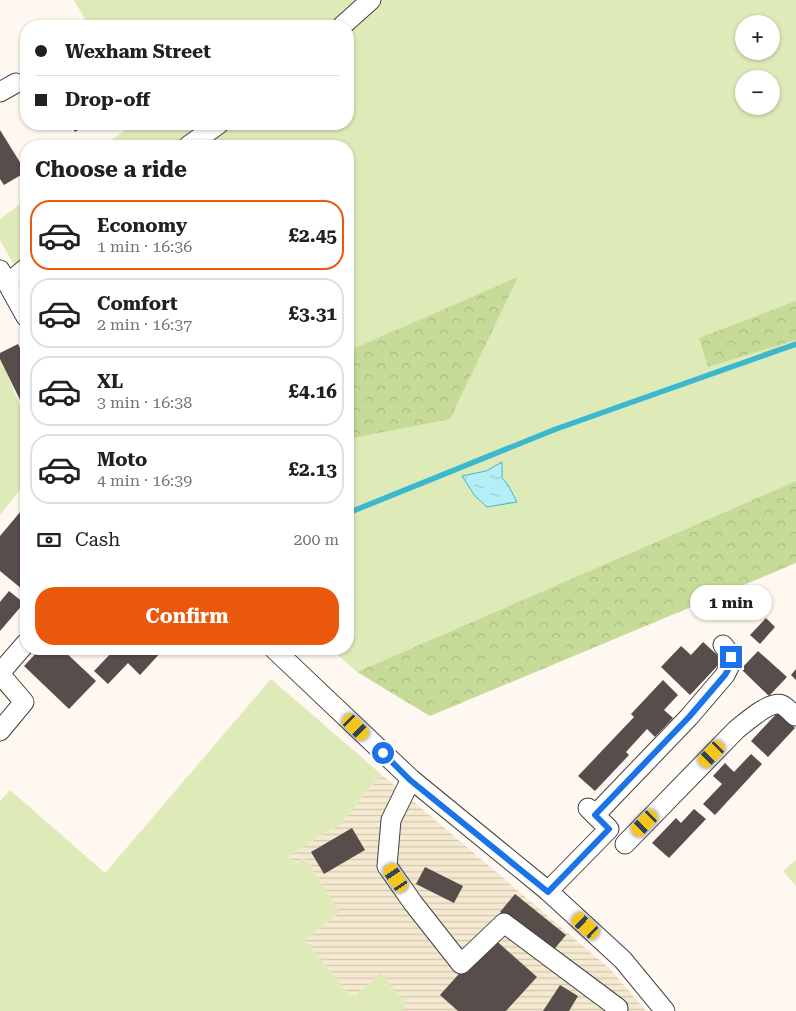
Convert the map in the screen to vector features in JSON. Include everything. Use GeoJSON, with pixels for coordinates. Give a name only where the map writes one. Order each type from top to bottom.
{"type":"FeatureCollection","features":[{"type":"Feature","properties":{"kind":"street"},"geometry":{"type":"LineString","coordinates":[[349,20],[371,0]]}},
{"type":"Feature","properties":{"kind":"street"},"geometry":{"type":"LineString","coordinates":[[196,140],[211,130]]}},
{"type":"Feature","properties":{"kind":"street"},"geometry":{"type":"LineString","coordinates":[[20,270],[4,276],[20,306]]}},
{"type":"Feature","properties":{"kind":"street"},"geometry":{"type":"LineString","coordinates":[[722,645],[732,661],[725,675],[689,717],[591,811],[609,829],[630,849],[736,730],[771,705],[782,705],[795,716]]}},
{"type":"Feature","properties":{"kind":"street"},"geometry":{"type":"LineString","coordinates":[[0,731],[24,702],[0,673],[20,650]]}},
{"type":"Feature","properties":{"kind":"street"},"geometry":{"type":"LineString","coordinates":[[280,655],[410,780],[548,892],[623,960],[666,1011]]}},
{"type":"Feature","properties":{"kind":"street"},"geometry":{"type":"LineString","coordinates":[[410,780],[391,820],[387,866],[413,903],[461,964],[504,923],[618,1008]]}},
{"type":"Feature","properties":{"kind":"street"},"geometry":{"type":"LineString","coordinates":[[548,892],[609,829]]}},
{"type":"Feature","properties":{"kind":"shaded area"},"geometry":{"type":"Polygon","coordinates":[[[381,774],[610,969],[646,1011],[402,1011],[406,1004],[352,998],[305,940],[340,912],[304,857],[297,863],[287,856],[341,824],[381,774]]]}},
{"type":"Feature","properties":{"kind":"green space"},"geometry":{"type":"Polygon","coordinates":[[[74,0],[796,0],[796,481],[357,672],[338,655],[354,655],[354,140],[111,140],[126,130],[354,130],[354,20],[86,20],[74,0]]]}},
{"type":"Feature","properties":{"kind":"green space"},"geometry":{"type":"Polygon","coordinates":[[[20,204],[20,276],[0,240],[0,219],[20,204]]]}},
{"type":"Feature","properties":{"kind":"green space"},"geometry":{"type":"Polygon","coordinates":[[[518,277],[450,419],[354,438],[354,348],[518,277]]]}},
{"type":"Feature","properties":{"kind":"green space"},"geometry":{"type":"Polygon","coordinates":[[[796,301],[796,340],[708,367],[699,338],[796,301]]]}},
{"type":"Feature","properties":{"kind":"green space"},"geometry":{"type":"Polygon","coordinates":[[[0,356],[20,405],[20,490],[0,515],[0,356]]]}},
{"type":"Feature","properties":{"kind":"green space"},"geometry":{"type":"Polygon","coordinates":[[[796,481],[796,563],[430,716],[357,672],[796,481]]]}},
{"type":"Feature","properties":{"kind":"green space"},"geometry":{"type":"Polygon","coordinates":[[[271,679],[381,774],[341,824],[287,856],[297,863],[304,857],[340,912],[305,940],[352,998],[381,973],[406,1004],[402,1011],[0,1011],[0,801],[10,790],[105,873],[271,679]]]}},
{"type":"Feature","properties":{"kind":"green space"},"geometry":{"type":"Polygon","coordinates":[[[796,860],[796,886],[783,871],[796,860]]]}},
{"type":"Feature","properties":{"kind":"water"},"geometry":{"type":"Polygon","coordinates":[[[502,462],[502,478],[517,502],[487,507],[475,496],[462,476],[486,471],[502,462]]]}},
{"type":"Feature","properties":{"kind":"building"},"geometry":{"type":"Polygon","coordinates":[[[0,130],[20,162],[20,176],[4,185],[0,179],[0,130]]]}},
{"type":"Feature","properties":{"kind":"building"},"geometry":{"type":"Polygon","coordinates":[[[18,344],[20,348],[20,400],[0,359],[0,353],[18,344]]]}},
{"type":"Feature","properties":{"kind":"building"},"geometry":{"type":"Polygon","coordinates":[[[20,512],[20,587],[0,571],[0,536],[20,512]]]}},
{"type":"Feature","properties":{"kind":"building"},"geometry":{"type":"Polygon","coordinates":[[[9,591],[20,600],[20,608],[0,631],[0,602],[9,591]]]}},
{"type":"Feature","properties":{"kind":"building"},"geometry":{"type":"Polygon","coordinates":[[[766,618],[775,627],[760,644],[750,635],[766,618]]]}},
{"type":"Feature","properties":{"kind":"building"},"geometry":{"type":"Polygon","coordinates":[[[703,642],[723,660],[690,695],[661,667],[681,646],[691,655],[703,642]]]}},
{"type":"Feature","properties":{"kind":"building"},"geometry":{"type":"Polygon","coordinates":[[[758,651],[787,677],[769,696],[741,669],[758,651]]]}},
{"type":"Feature","properties":{"kind":"building"},"geometry":{"type":"Polygon","coordinates":[[[34,655],[68,655],[96,681],[69,709],[24,666],[34,655]]]}},
{"type":"Feature","properties":{"kind":"building"},"geometry":{"type":"Polygon","coordinates":[[[109,655],[158,655],[140,675],[128,663],[108,684],[94,671],[109,655]]]}},
{"type":"Feature","properties":{"kind":"building"},"geometry":{"type":"Polygon","coordinates":[[[796,669],[796,680],[791,675],[796,669]]]}},
{"type":"Feature","properties":{"kind":"building"},"geometry":{"type":"Polygon","coordinates":[[[663,680],[678,695],[664,710],[673,718],[655,737],[647,729],[626,752],[629,755],[595,791],[578,776],[634,717],[631,714],[663,680]]]}},
{"type":"Feature","properties":{"kind":"building"},"geometry":{"type":"Polygon","coordinates":[[[778,712],[795,728],[768,757],[751,741],[778,712]]]}},
{"type":"Feature","properties":{"kind":"building"},"geometry":{"type":"Polygon","coordinates":[[[751,754],[762,764],[715,815],[703,804],[722,784],[713,776],[725,763],[734,772],[751,754]]]}},
{"type":"Feature","properties":{"kind":"building"},"geometry":{"type":"Polygon","coordinates":[[[694,809],[706,819],[669,858],[652,843],[676,818],[681,823],[694,809]]]}},
{"type":"Feature","properties":{"kind":"building"},"geometry":{"type":"Polygon","coordinates":[[[352,828],[365,850],[324,874],[311,852],[352,828]]]}},
{"type":"Feature","properties":{"kind":"building"},"geometry":{"type":"Polygon","coordinates":[[[425,867],[463,886],[454,903],[416,884],[425,867]]]}},
{"type":"Feature","properties":{"kind":"building"},"geometry":{"type":"Polygon","coordinates":[[[515,894],[566,935],[551,953],[500,912],[515,894]]]}},
{"type":"Feature","properties":{"kind":"building"},"geometry":{"type":"Polygon","coordinates":[[[492,937],[537,977],[506,1011],[458,1011],[440,995],[492,937]]]}},
{"type":"Feature","properties":{"kind":"building"},"geometry":{"type":"Polygon","coordinates":[[[560,985],[578,996],[569,1011],[543,1011],[560,985]]]}},
{"type":"Feature","properties":{"kind":"waterway"},"geometry":{"type":"LineString","coordinates":[[354,511],[556,429],[796,344]]}},
{"type":"Feature","properties":{"kind":"route"},"geometry":{"type":"LineString","coordinates":[[383,753],[410,780],[548,892],[609,829],[595,815],[689,717],[725,675],[732,661],[731,657]]}}]}
